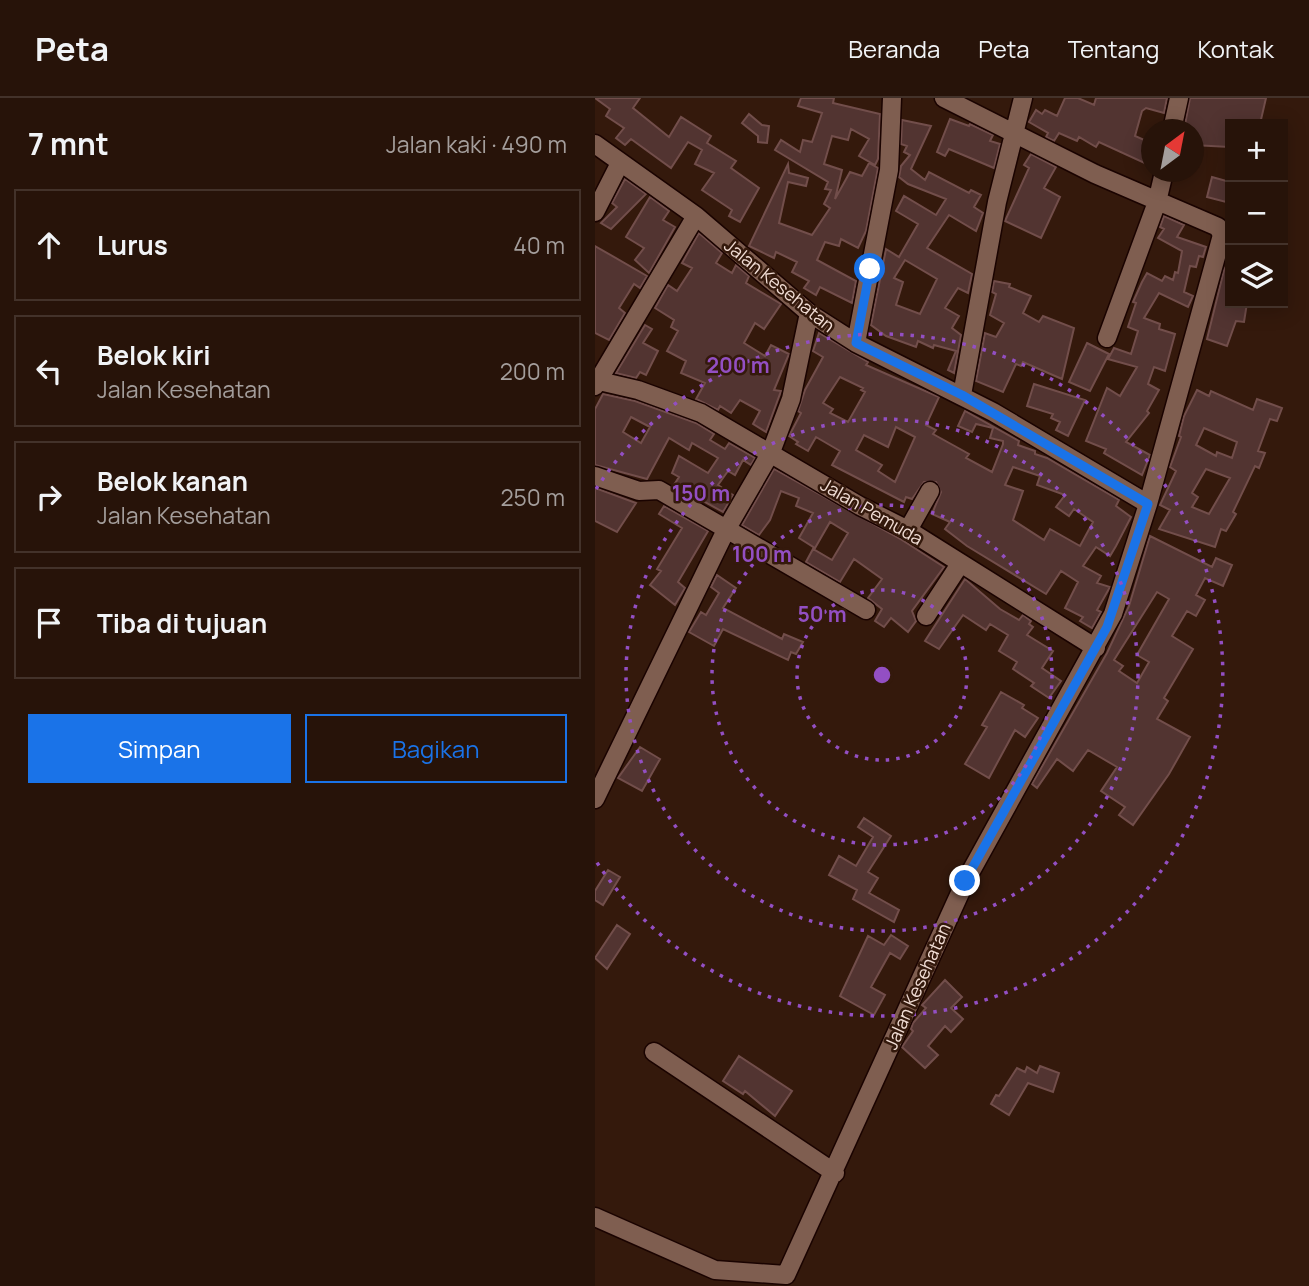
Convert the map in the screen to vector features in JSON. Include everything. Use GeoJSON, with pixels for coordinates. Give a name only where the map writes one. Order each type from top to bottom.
{"type":"FeatureCollection","features":[{"type":"Feature","properties":{"kind":"street"},"geometry":{"type":"LineString","coordinates":[[856,343],[889,170],[892,98]]}},
{"type":"Feature","properties":{"kind":"street"},"geometry":{"type":"LineString","coordinates":[[944,98],[981,114],[1015,135],[1157,202],[1217,227],[1222,235],[1148,504]]}},
{"type":"Feature","properties":{"kind":"street"},"geometry":{"type":"LineString","coordinates":[[962,395],[997,202],[1023,98]]}},
{"type":"Feature","properties":{"kind":"street"},"geometry":{"type":"LineString","coordinates":[[1174,119],[1179,98]]}},
{"type":"Feature","properties":{"kind":"street","name":"Jalan Kesehatan"},"geometry":{"type":"LineString","coordinates":[[595,144],[696,216],[809,313],[856,343],[962,395],[1148,504],[1113,614],[965,881],[930,953],[789,1281]]}},
{"type":"Feature","properties":{"kind":"street"},"geometry":{"type":"LineString","coordinates":[[595,212],[620,163]]}},
{"type":"Feature","properties":{"kind":"street"},"geometry":{"type":"LineString","coordinates":[[1107,338],[1157,202],[1162,182]]}},
{"type":"Feature","properties":{"kind":"street"},"geometry":{"type":"LineString","coordinates":[[596,382],[696,216]]}},
{"type":"Feature","properties":{"kind":"street"},"geometry":{"type":"LineString","coordinates":[[595,799],[726,530],[771,452],[791,400],[809,313]]}},
{"type":"Feature","properties":{"kind":"street","name":"Jalan Pemuda"},"geometry":{"type":"LineString","coordinates":[[596,382],[682,404],[771,452],[860,506],[908,530],[1096,648]]}},
{"type":"Feature","properties":{"kind":"street"},"geometry":{"type":"LineString","coordinates":[[595,476],[639,491],[659,490],[836,590],[866,610]]}},
{"type":"Feature","properties":{"kind":"street"},"geometry":{"type":"LineString","coordinates":[[908,530],[930,491]]}},
{"type":"Feature","properties":{"kind":"street"},"geometry":{"type":"LineString","coordinates":[[926,616],[960,564]]}},
{"type":"Feature","properties":{"kind":"street"},"geometry":{"type":"LineString","coordinates":[[653,1052],[835,1173]]}},
{"type":"Feature","properties":{"kind":"street"},"geometry":{"type":"LineString","coordinates":[[595,1217],[635,1232],[743,1286]]}},
{"type":"Feature","properties":{"kind":"street"},"geometry":{"type":"LineString","coordinates":[[715,1270],[789,1281]]}},
{"type":"Feature","properties":{"kind":"building"},"geometry":{"type":"Polygon","coordinates":[[[595,98],[640,98],[633,108],[669,137],[681,117],[711,136],[707,143],[736,161],[731,168],[759,188],[740,222],[729,216],[732,210],[702,190],[714,173],[695,164],[702,150],[688,142],[671,168],[631,139],[625,145],[616,138],[624,128],[606,116],[610,109],[595,98]]]}},
{"type":"Feature","properties":{"kind":"building"},"geometry":{"type":"Polygon","coordinates":[[[801,98],[834,98],[833,103],[880,114],[878,159],[875,165],[859,156],[869,139],[851,129],[848,140],[832,136],[824,164],[842,170],[835,199],[850,172],[862,176],[869,163],[878,168],[866,231],[858,248],[841,239],[839,246],[825,242],[817,260],[856,281],[852,303],[820,287],[816,295],[804,288],[809,281],[792,272],[797,262],[776,252],[774,258],[749,246],[788,164],[789,173],[808,178],[806,186],[788,182],[779,223],[812,235],[830,208],[824,204],[831,190],[825,189],[828,182],[775,150],[781,140],[800,152],[803,140],[812,142],[822,113],[798,106],[801,98]]]}},
{"type":"Feature","properties":{"kind":"building"},"geometry":{"type":"Polygon","coordinates":[[[1065,98],[1078,98],[1094,105],[1096,98],[1167,98],[1164,113],[1146,108],[1142,111],[1135,136],[1141,139],[1141,161],[1099,142],[1096,147],[1079,137],[1077,141],[1059,133],[1054,141],[1046,137],[1048,133],[1029,122],[1036,110],[1042,114],[1045,110],[1057,116],[1065,98]]]}},
{"type":"Feature","properties":{"kind":"building"},"geometry":{"type":"Polygon","coordinates":[[[1190,98],[1266,98],[1261,119],[1225,119],[1225,147],[1204,146],[1204,119],[1186,119],[1190,98]]]}},
{"type":"Feature","properties":{"kind":"building"},"geometry":{"type":"Polygon","coordinates":[[[749,114],[762,125],[769,126],[767,143],[758,142],[758,136],[742,123],[749,114]]]}},
{"type":"Feature","properties":{"kind":"building"},"geometry":{"type":"Polygon","coordinates":[[[950,119],[969,126],[970,124],[993,135],[990,141],[1000,144],[994,168],[949,149],[945,156],[937,152],[950,119]]]}},
{"type":"Feature","properties":{"kind":"building"},"geometry":{"type":"Polygon","coordinates":[[[902,120],[931,126],[911,169],[925,180],[929,172],[969,193],[971,190],[981,195],[974,207],[983,213],[976,231],[949,215],[927,248],[972,274],[968,293],[958,288],[945,308],[959,316],[952,328],[961,335],[954,373],[948,370],[956,351],[934,345],[933,348],[918,341],[916,347],[886,336],[871,325],[886,249],[899,257],[918,224],[896,211],[904,196],[936,215],[946,199],[908,184],[899,177],[901,166],[910,155],[904,152],[907,146],[901,144],[902,120]],[[905,260],[894,278],[903,282],[896,305],[920,314],[937,279],[905,260]]]}},
{"type":"Feature","properties":{"kind":"building"},"geometry":{"type":"Polygon","coordinates":[[[1031,154],[1056,167],[1044,188],[1060,197],[1041,238],[1005,221],[1029,168],[1024,165],[1031,154]]]}},
{"type":"Feature","properties":{"kind":"building"},"geometry":{"type":"Polygon","coordinates":[[[1212,177],[1225,181],[1225,202],[1207,197],[1212,177]]]}},
{"type":"Feature","properties":{"kind":"building"},"geometry":{"type":"Polygon","coordinates":[[[625,179],[646,194],[611,229],[601,223],[617,207],[612,203],[625,179]]]}},
{"type":"Feature","properties":{"kind":"building"},"geometry":{"type":"Polygon","coordinates":[[[650,197],[669,211],[663,220],[675,227],[649,273],[635,260],[644,248],[626,237],[650,197]]]}},
{"type":"Feature","properties":{"kind":"building"},"geometry":{"type":"Polygon","coordinates":[[[1164,216],[1184,225],[1177,237],[1206,247],[1203,257],[1199,256],[1196,267],[1190,266],[1184,292],[1193,296],[1188,307],[1159,293],[1144,318],[1160,324],[1159,329],[1175,334],[1165,371],[1154,367],[1148,384],[1159,390],[1147,411],[1149,413],[1126,442],[1150,455],[1142,475],[1104,453],[1106,449],[1086,441],[1107,388],[1120,396],[1137,367],[1108,359],[1114,348],[1131,354],[1138,331],[1128,327],[1136,303],[1133,302],[1142,282],[1147,273],[1162,281],[1165,276],[1173,280],[1175,272],[1178,273],[1182,251],[1158,238],[1164,229],[1160,227],[1164,216]]]}},
{"type":"Feature","properties":{"kind":"building"},"geometry":{"type":"Polygon","coordinates":[[[699,233],[722,253],[716,263],[732,273],[736,265],[749,276],[746,283],[781,304],[764,329],[755,323],[744,343],[765,356],[771,345],[789,354],[774,390],[781,391],[766,432],[753,424],[760,411],[740,400],[731,413],[720,406],[718,410],[696,399],[705,383],[681,373],[686,361],[667,351],[678,331],[671,327],[674,320],[655,308],[668,285],[677,291],[692,268],[682,263],[699,233]]]}},
{"type":"Feature","properties":{"kind":"building"},"geometry":{"type":"Polygon","coordinates":[[[595,246],[647,276],[640,288],[634,284],[619,308],[625,313],[609,340],[595,333],[595,246]]]}},
{"type":"Feature","properties":{"kind":"building"},"geometry":{"type":"Polygon","coordinates":[[[1224,270],[1225,308],[1246,308],[1244,322],[1236,321],[1227,346],[1207,339],[1224,270]]]}},
{"type":"Feature","properties":{"kind":"building"},"geometry":{"type":"Polygon","coordinates":[[[994,281],[1010,284],[1009,287],[1031,296],[1023,313],[1039,322],[1043,316],[1074,328],[1062,379],[1023,362],[1021,366],[1016,364],[1003,392],[976,381],[985,333],[996,337],[1004,323],[990,315],[996,294],[992,292],[994,281]]]}},
{"type":"Feature","properties":{"kind":"building"},"geometry":{"type":"Polygon","coordinates":[[[645,325],[652,329],[643,343],[658,351],[646,375],[640,372],[636,378],[616,373],[645,325]]]}},
{"type":"Feature","properties":{"kind":"building"},"geometry":{"type":"Polygon","coordinates":[[[819,333],[868,362],[866,365],[939,397],[926,425],[936,430],[933,434],[969,454],[966,458],[992,472],[1003,441],[990,438],[993,428],[976,424],[972,432],[958,426],[965,411],[1019,441],[1018,445],[1035,451],[1035,454],[1047,458],[1119,500],[1116,506],[1131,517],[1116,546],[1110,556],[1096,547],[1083,566],[1101,576],[1097,583],[1110,587],[1097,610],[1101,612],[1092,628],[1080,621],[1083,617],[1065,608],[1078,582],[1061,571],[1046,594],[967,546],[945,529],[950,522],[932,514],[941,492],[936,482],[924,482],[912,499],[906,497],[904,502],[832,465],[840,451],[816,437],[808,451],[796,444],[798,442],[789,436],[801,413],[798,411],[805,390],[823,357],[813,351],[819,333]],[[840,377],[823,403],[833,409],[830,413],[848,422],[865,392],[861,390],[863,388],[840,377]],[[896,427],[888,447],[864,435],[856,450],[882,465],[878,471],[895,482],[915,437],[896,427]],[[1013,467],[1005,485],[1023,491],[1013,520],[1044,540],[1050,529],[1080,546],[1093,522],[1074,509],[1069,516],[1056,507],[1065,495],[1037,485],[1040,476],[1013,467]]]}},
{"type":"Feature","properties":{"kind":"building"},"geometry":{"type":"Polygon","coordinates":[[[1087,343],[1109,354],[1090,391],[1069,382],[1087,343]]]}},
{"type":"Feature","properties":{"kind":"building"},"geometry":{"type":"Polygon","coordinates":[[[1034,384],[1085,400],[1068,436],[1056,430],[1060,422],[1051,418],[1053,414],[1027,406],[1034,384]]]}},
{"type":"Feature","properties":{"kind":"building"},"geometry":{"type":"Polygon","coordinates":[[[1197,390],[1209,396],[1211,391],[1253,410],[1257,399],[1282,408],[1277,421],[1270,419],[1258,451],[1265,453],[1259,468],[1255,466],[1233,512],[1236,514],[1226,531],[1221,529],[1215,547],[1159,529],[1170,510],[1160,505],[1176,471],[1170,467],[1181,437],[1179,436],[1184,416],[1197,390]],[[1204,428],[1196,445],[1216,456],[1217,452],[1232,458],[1237,442],[1204,428]],[[1206,469],[1192,493],[1198,497],[1192,507],[1209,514],[1230,478],[1206,469]]]}},
{"type":"Feature","properties":{"kind":"building"},"geometry":{"type":"Polygon","coordinates":[[[603,394],[635,401],[696,423],[714,434],[710,440],[725,449],[729,443],[755,458],[751,465],[743,460],[735,475],[728,471],[718,485],[733,495],[723,512],[674,485],[679,477],[672,473],[679,456],[708,473],[718,458],[692,443],[689,450],[669,438],[647,479],[595,465],[595,409],[603,394]],[[631,417],[623,432],[641,443],[650,427],[631,417]]]}},
{"type":"Feature","properties":{"kind":"building"},"geometry":{"type":"Polygon","coordinates":[[[774,469],[902,540],[944,567],[912,611],[916,621],[908,632],[891,618],[884,627],[875,621],[882,609],[868,598],[882,579],[854,559],[840,582],[806,562],[813,549],[832,560],[848,533],[830,522],[815,548],[799,538],[813,513],[796,506],[799,498],[781,491],[770,520],[759,535],[742,525],[774,469]]]}},
{"type":"Feature","properties":{"kind":"building"},"geometry":{"type":"Polygon","coordinates":[[[595,488],[636,503],[617,532],[595,521],[595,488]]]}},
{"type":"Feature","properties":{"kind":"building"},"geometry":{"type":"Polygon","coordinates":[[[664,506],[708,531],[678,582],[685,588],[675,605],[650,585],[661,571],[657,569],[682,528],[659,514],[664,506]]]}},
{"type":"Feature","properties":{"kind":"building"},"geometry":{"type":"Polygon","coordinates":[[[1150,536],[1212,567],[1216,558],[1232,565],[1223,586],[1205,578],[1196,595],[1205,600],[1196,616],[1187,611],[1172,636],[1193,649],[1164,698],[1168,701],[1157,719],[1190,737],[1169,774],[1133,825],[1119,815],[1125,807],[1101,791],[1117,767],[1088,750],[1073,771],[1057,759],[1037,788],[1032,784],[1107,653],[1129,606],[1150,536]],[[1157,592],[1114,660],[1123,666],[1119,671],[1137,683],[1149,662],[1137,655],[1169,599],[1157,592]]]}},
{"type":"Feature","properties":{"kind":"building"},"geometry":{"type":"Polygon","coordinates":[[[717,575],[736,588],[723,608],[782,639],[784,634],[803,642],[796,654],[791,652],[788,660],[723,629],[714,646],[689,632],[701,612],[706,615],[719,593],[711,587],[717,575]]]}},
{"type":"Feature","properties":{"kind":"building"},"geometry":{"type":"Polygon","coordinates":[[[965,579],[1000,609],[1019,620],[1023,615],[1031,621],[1029,624],[1033,627],[1027,635],[1053,651],[1042,668],[1061,681],[1049,698],[1031,686],[1034,683],[1013,669],[1017,662],[999,651],[1008,635],[990,624],[986,630],[963,615],[939,649],[925,641],[965,579]]]}},
{"type":"Feature","properties":{"kind":"building"},"geometry":{"type":"Polygon","coordinates":[[[1001,692],[1024,705],[1022,708],[1038,718],[1025,737],[1015,730],[989,778],[965,764],[987,727],[982,725],[1001,692]]]}},
{"type":"Feature","properties":{"kind":"building"},"geometry":{"type":"Polygon","coordinates":[[[640,747],[660,759],[642,791],[618,778],[640,747]]]}},
{"type":"Feature","properties":{"kind":"building"},"geometry":{"type":"Polygon","coordinates":[[[864,818],[891,836],[868,872],[878,878],[869,893],[899,910],[894,922],[853,899],[857,890],[829,875],[839,856],[856,866],[873,837],[858,827],[864,818]]]}},
{"type":"Feature","properties":{"kind":"building"},"geometry":{"type":"Polygon","coordinates":[[[608,870],[620,877],[603,905],[595,900],[595,891],[608,870]]]}},
{"type":"Feature","properties":{"kind":"building"},"geometry":{"type":"Polygon","coordinates":[[[617,925],[630,934],[607,969],[595,958],[617,925]]]}},
{"type":"Feature","properties":{"kind":"building"},"geometry":{"type":"Polygon","coordinates":[[[891,935],[908,946],[900,959],[890,953],[871,987],[885,995],[874,1015],[840,996],[868,936],[884,945],[891,935]]]}},
{"type":"Feature","properties":{"kind":"building"},"geometry":{"type":"Polygon","coordinates":[[[945,980],[962,997],[951,1008],[963,1019],[951,1032],[945,1026],[928,1046],[938,1055],[925,1068],[902,1047],[913,1031],[913,1023],[926,1008],[922,1005],[945,980]]]}},
{"type":"Feature","properties":{"kind":"building"},"geometry":{"type":"Polygon","coordinates":[[[739,1056],[792,1091],[775,1116],[745,1091],[743,1094],[723,1081],[739,1056]]]}},
{"type":"Feature","properties":{"kind":"building"},"geometry":{"type":"Polygon","coordinates":[[[1040,1066],[1059,1073],[1053,1092],[1028,1083],[1009,1115],[991,1104],[1017,1068],[1025,1072],[1027,1067],[1037,1073],[1040,1066]]]}},
{"type":"Feature","properties":{"kind":"route"},"geometry":{"type":"LineString","coordinates":[[870,269],[856,343],[993,412],[1148,504],[1107,627],[965,881]]}}]}
